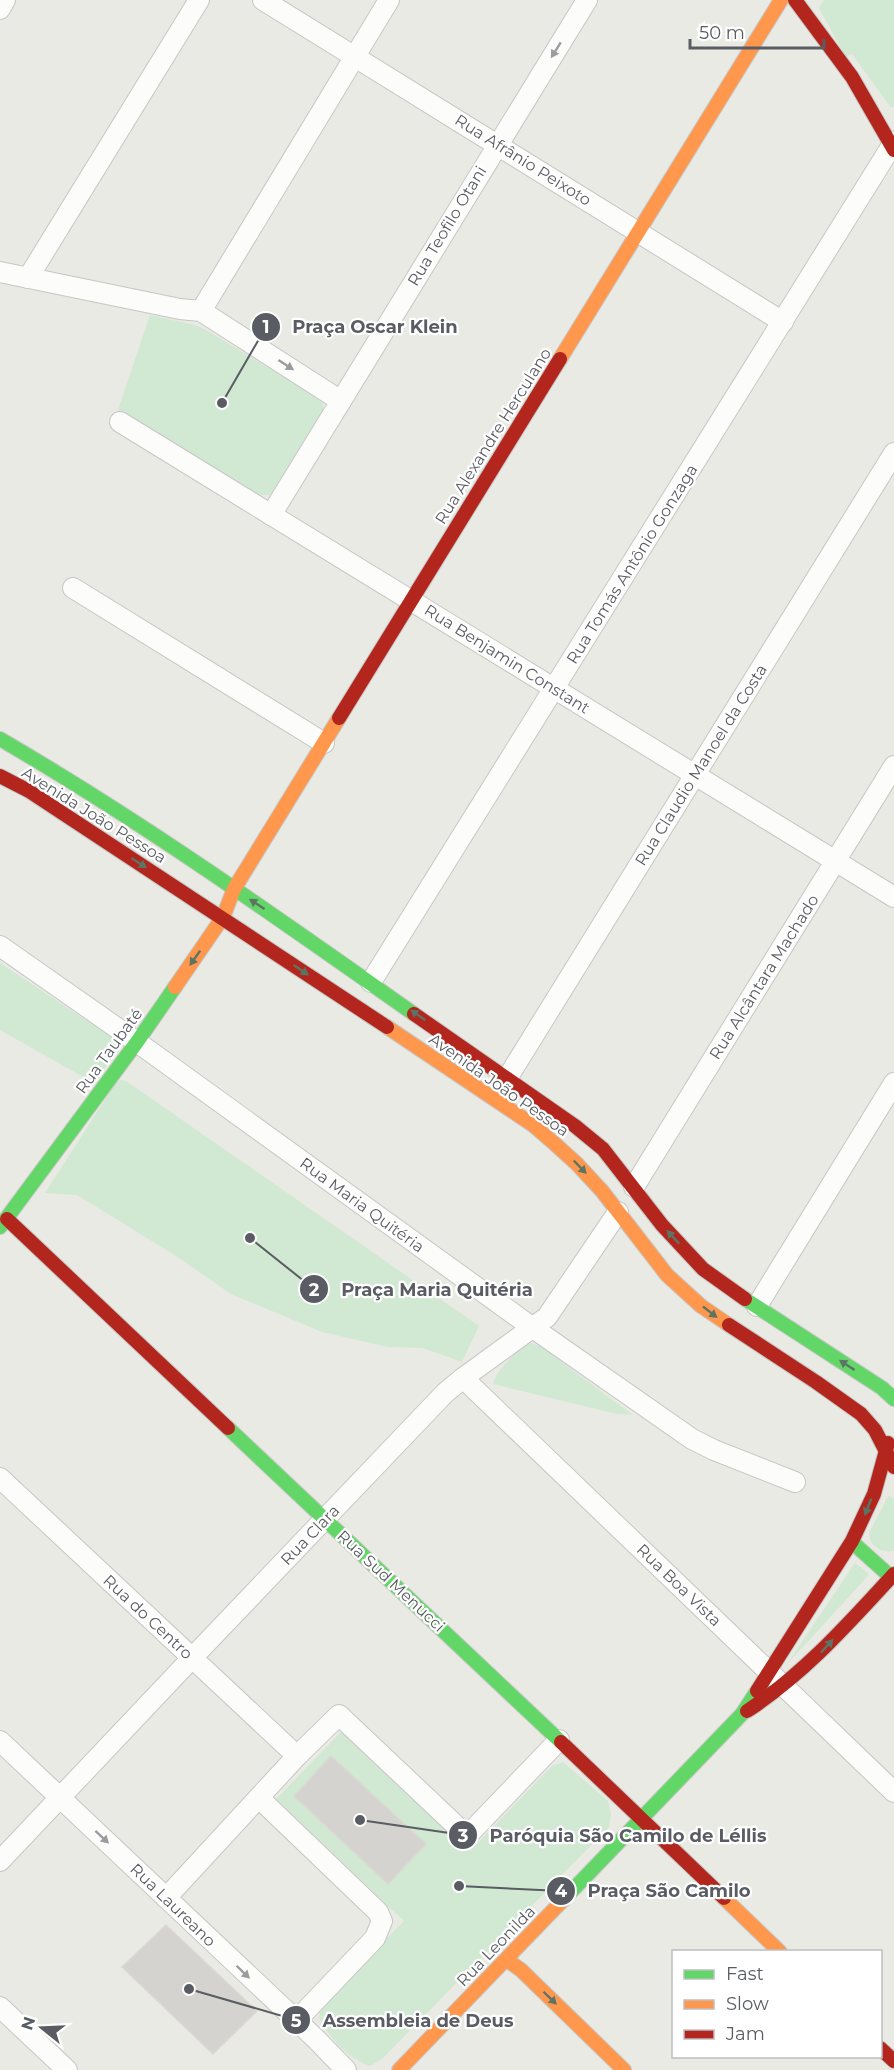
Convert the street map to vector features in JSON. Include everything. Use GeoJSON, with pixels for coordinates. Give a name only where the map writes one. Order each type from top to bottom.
{"type":"FeatureCollection","features":[{"type":"Feature","properties":{"kind":"main road"},"geometry":{"type":"LineString","coordinates":[[793,0],[807,14],[820,35],[847,69],[893,146]]}},
{"type":"Feature","properties":{"kind":"main road","name":"Rua Alexandre Herculano"},"geometry":{"type":"LineString","coordinates":[[234,889],[639,232],[793,0]]}},
{"type":"Feature","properties":{"kind":"main road","name":"Avenida João Pessoa"},"geometry":{"type":"LineString","coordinates":[[0,739],[52,769],[234,889],[508,1077],[575,1126],[603,1149],[662,1225],[703,1269],[882,1388],[894,1405]]}},
{"type":"Feature","properties":{"kind":"main road","name":"Avenida João Pessoa"},"geometry":{"type":"LineString","coordinates":[[0,776],[29,791],[223,917],[533,1125],[591,1178],[657,1265],[681,1288],[725,1324],[861,1414],[875,1430],[894,1467]]}},
{"type":"Feature","properties":{"kind":"main road","name":"Rua Taubaté"},"geometry":{"type":"LineString","coordinates":[[2,1219],[137,1042],[223,917],[234,889]]}},
{"type":"Feature","properties":{"kind":"main road","name":"Rua Sud Menucci"},"geometry":{"type":"LineString","coordinates":[[2,1219],[326,1519],[778,1950]]}},
{"type":"Feature","properties":{"kind":"main road"},"geometry":{"type":"LineString","coordinates":[[886,1452],[889,1432]]}},
{"type":"Feature","properties":{"kind":"main road","name":"Rua Leonilda"},"geometry":{"type":"LineString","coordinates":[[399,2070],[742,1714],[768,1670],[852,1542],[871,1502],[886,1452]]}},
{"type":"Feature","properties":{"kind":"main road"},"geometry":{"type":"LineString","coordinates":[[852,1542],[893,1576]]}},
{"type":"Feature","properties":{"kind":"main road","name":"Rua Leonilda"},"geometry":{"type":"LineString","coordinates":[[742,1714],[785,1687],[801,1673],[893,1576]]}},
{"type":"Feature","properties":{"kind":"main road"},"geometry":{"type":"LineString","coordinates":[[507,1960],[521,1970],[624,2070]]}},
{"type":"Feature","properties":{"kind":"main road"},"geometry":{"type":"LineString","coordinates":[[882,2050],[894,2061]]}},
{"type":"Feature","properties":{"kind":"street"},"geometry":{"type":"LineString","coordinates":[[0,9],[6,0]]}},
{"type":"Feature","properties":{"kind":"street"},"geometry":{"type":"LineString","coordinates":[[28,278],[198,0]]}},
{"type":"Feature","properties":{"kind":"street","name":"Rua Afrânio Peixoto"},"geometry":{"type":"LineString","coordinates":[[263,0],[783,322]]}},
{"type":"Feature","properties":{"kind":"street"},"geometry":{"type":"LineString","coordinates":[[201,311],[389,0]]}},
{"type":"Feature","properties":{"kind":"street","name":"Rua Teofilo Otani"},"geometry":{"type":"LineString","coordinates":[[271,515],[587,0]]}},
{"type":"Feature","properties":{"kind":"street","name":"Rua Tomás Antônio Gonzaga"},"geometry":{"type":"LineString","coordinates":[[371,982],[893,146]]}},
{"type":"Feature","properties":{"kind":"street"},"geometry":{"type":"LineString","coordinates":[[0,272],[180,309],[201,311],[341,400]]}},
{"type":"Feature","properties":{"kind":"street","name":"Rua Benjamin Constant"},"geometry":{"type":"LineString","coordinates":[[120,422],[894,897]]}},
{"type":"Feature","properties":{"kind":"street","name":"Rua Claudio Manoel da Costa"},"geometry":{"type":"LineString","coordinates":[[508,1077],[894,453]]}},
{"type":"Feature","properties":{"kind":"street"},"geometry":{"type":"LineString","coordinates":[[73,588],[324,742]]}},
{"type":"Feature","properties":{"kind":"street","name":"Rua Alcântara Machado"},"geometry":{"type":"LineString","coordinates":[[634,1187],[894,766]]}},
{"type":"Feature","properties":{"kind":"street","name":"Rua Maria Quitéria"},"geometry":{"type":"LineString","coordinates":[[0,946],[533,1328],[692,1439],[795,1482]]}},
{"type":"Feature","properties":{"kind":"street"},"geometry":{"type":"LineString","coordinates":[[757,1306],[894,1083]]}},
{"type":"Feature","properties":{"kind":"street","name":"Rua Clara"},"geometry":{"type":"LineString","coordinates":[[0,1861],[445,1394],[463,1378],[547,1317],[618,1212]]}},
{"type":"Feature","properties":{"kind":"street","name":"Rua Boa Vista"},"geometry":{"type":"LineString","coordinates":[[463,1378],[894,1792]]}},
{"type":"Feature","properties":{"kind":"street","name":"Rua do Centro"},"geometry":{"type":"LineString","coordinates":[[0,1478],[297,1756]]}},
{"type":"Feature","properties":{"kind":"street"},"geometry":{"type":"LineString","coordinates":[[166,1898],[297,1756],[339,1715],[467,1836],[559,1740]]}},
{"type":"Feature","properties":{"kind":"street","name":"Rua Laureano"},"geometry":{"type":"LineString","coordinates":[[0,1741],[346,2070]]}},
{"type":"Feature","properties":{"kind":"street"},"geometry":{"type":"LineString","coordinates":[[259,1798],[378,1912],[382,1921],[375,1938],[296,2020]]}},
{"type":"Feature","properties":{"kind":"street"},"geometry":{"type":"LineString","coordinates":[[0,2007],[67,2070]]}},
{"type":"Feature","properties":{"kind":"green space"},"geometry":{"type":"Polygon","coordinates":[[[824,0],[894,0],[894,106],[891,108],[852,54],[846,57],[819,8],[824,0]]]}},
{"type":"Feature","properties":{"kind":"green space"},"geometry":{"type":"Polygon","coordinates":[[[150,315],[195,325],[206,330],[323,401],[323,413],[270,495],[257,495],[118,410],[150,315]]]}},
{"type":"Feature","properties":{"kind":"green space"},"geometry":{"type":"Polygon","coordinates":[[[0,963],[122,1044],[94,1083],[0,1030],[0,963]]]}},
{"type":"Feature","properties":{"kind":"green space"},"geometry":{"type":"Polygon","coordinates":[[[120,1080],[126,1081],[479,1326],[462,1362],[423,1348],[388,1347],[322,1332],[231,1294],[176,1256],[77,1195],[45,1193],[115,1084],[120,1080]]]}},
{"type":"Feature","properties":{"kind":"green space"},"geometry":{"type":"Polygon","coordinates":[[[531,1343],[540,1346],[633,1415],[617,1414],[493,1384],[494,1379],[508,1360],[531,1343]]]}},
{"type":"Feature","properties":{"kind":"green space"},"geometry":{"type":"Polygon","coordinates":[[[889,1495],[894,1499],[894,1551],[877,1548],[869,1533],[889,1495]]]}},
{"type":"Feature","properties":{"kind":"green space"},"geometry":{"type":"Polygon","coordinates":[[[855,1563],[868,1573],[868,1576],[788,1663],[855,1563]]]}},
{"type":"Feature","properties":{"kind":"green space"},"geometry":{"type":"Polygon","coordinates":[[[342,1731],[470,1851],[552,1766],[563,1762],[608,1801],[611,1814],[609,1827],[382,2059],[370,2066],[347,2053],[328,2032],[319,2017],[323,2003],[404,1921],[276,1799],[342,1731]]]}},
{"type":"Feature","properties":{"kind":"building"},"geometry":{"type":"Polygon","coordinates":[[[331,1756],[426,1844],[388,1884],[294,1796],[331,1756]]]}},
{"type":"Feature","properties":{"kind":"building"},"geometry":{"type":"Polygon","coordinates":[[[166,1925],[257,2011],[213,2054],[122,1967],[166,1925]]]}},
{"type":"Feature","properties":{"kind":"traffic: fast"},"geometry":{"type":"LineString","coordinates":[[0,739],[158,837],[414,1014]]}},
{"type":"Feature","properties":{"kind":"traffic: fast"},"geometry":{"type":"LineString","coordinates":[[0,1227],[175,987]]}},
{"type":"Feature","properties":{"kind":"traffic: fast"},"geometry":{"type":"LineString","coordinates":[[745,1299],[882,1388],[894,1399]]}},
{"type":"Feature","properties":{"kind":"traffic: fast"},"geometry":{"type":"LineString","coordinates":[[228,1428],[561,1742]]}},
{"type":"Feature","properties":{"kind":"traffic: fast"},"geometry":{"type":"LineString","coordinates":[[852,1542],[891,1577]]}},
{"type":"Feature","properties":{"kind":"traffic: fast"},"geometry":{"type":"LineString","coordinates":[[564,1899],[742,1714],[757,1691]]}},
{"type":"Feature","properties":{"kind":"traffic: slow"},"geometry":{"type":"LineString","coordinates":[[560,359],[781,0]]}},
{"type":"Feature","properties":{"kind":"traffic: slow"},"geometry":{"type":"LineString","coordinates":[[175,987],[223,917],[234,889],[339,718]]}},
{"type":"Feature","properties":{"kind":"traffic: slow"},"geometry":{"type":"LineString","coordinates":[[387,1027],[533,1125],[555,1144],[602,1191],[667,1275],[701,1306],[729,1325]]}},
{"type":"Feature","properties":{"kind":"traffic: slow"},"geometry":{"type":"LineString","coordinates":[[724,1898],[778,1950]]}},
{"type":"Feature","properties":{"kind":"traffic: slow"},"geometry":{"type":"LineString","coordinates":[[399,2070],[564,1899]]}},
{"type":"Feature","properties":{"kind":"traffic: slow"},"geometry":{"type":"LineString","coordinates":[[507,1960],[521,1970],[624,2070]]}},
{"type":"Feature","properties":{"kind":"traffic: jam"},"geometry":{"type":"LineString","coordinates":[[795,0],[852,77],[894,150]]}},
{"type":"Feature","properties":{"kind":"traffic: jam"},"geometry":{"type":"LineString","coordinates":[[339,718],[560,359]]}},
{"type":"Feature","properties":{"kind":"traffic: jam"},"geometry":{"type":"LineString","coordinates":[[0,776],[29,791],[387,1027]]}},
{"type":"Feature","properties":{"kind":"traffic: jam"},"geometry":{"type":"LineString","coordinates":[[414,1014],[575,1126],[603,1149],[662,1225],[703,1269],[745,1299]]}},
{"type":"Feature","properties":{"kind":"traffic: jam"},"geometry":{"type":"LineString","coordinates":[[7,1219],[228,1428]]}},
{"type":"Feature","properties":{"kind":"traffic: jam"},"geometry":{"type":"LineString","coordinates":[[729,1325],[861,1414],[875,1430],[894,1467]]}},
{"type":"Feature","properties":{"kind":"traffic: jam"},"geometry":{"type":"LineString","coordinates":[[757,1691],[852,1541],[874,1494],[888,1443]]}},
{"type":"Feature","properties":{"kind":"traffic: jam"},"geometry":{"type":"LineString","coordinates":[[747,1711],[768,1697],[806,1665],[894,1574]]}},
{"type":"Feature","properties":{"kind":"traffic: jam"},"geometry":{"type":"LineString","coordinates":[[561,1742],[724,1898]]}},
{"type":"Feature","properties":{"kind":"traffic: jam"},"geometry":{"type":"LineString","coordinates":[[882,2050],[894,2061]]}},
{"type":"Feature","properties":{"kind":"place","name":"Praça Oscar Klein"},"geometry":{"type":"Point","coordinates":[222,403]}},
{"type":"Feature","properties":{"kind":"place","name":"Praça Maria Quitéria"},"geometry":{"type":"Point","coordinates":[250,1238]}},
{"type":"Feature","properties":{"kind":"place","name":"Paróquia São Camilo de Léllis"},"geometry":{"type":"Point","coordinates":[360,1820]}},
{"type":"Feature","properties":{"kind":"place","name":"Praça São Camilo"},"geometry":{"type":"Point","coordinates":[459,1886]}},
{"type":"Feature","properties":{"kind":"place","name":"Assembleia de Deus"},"geometry":{"type":"Point","coordinates":[189,1989]}}]}
